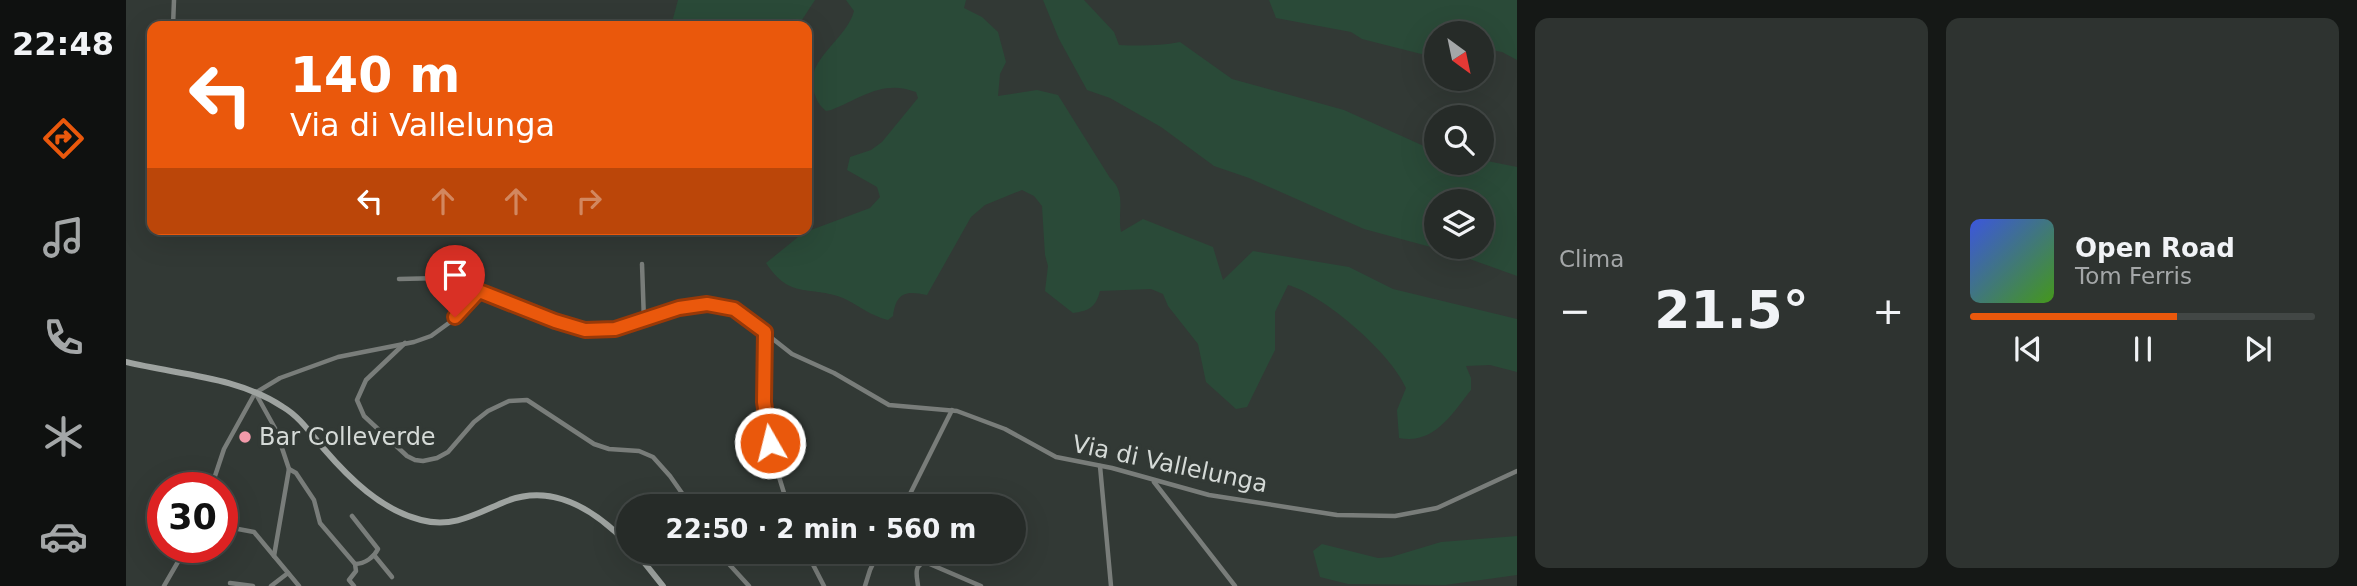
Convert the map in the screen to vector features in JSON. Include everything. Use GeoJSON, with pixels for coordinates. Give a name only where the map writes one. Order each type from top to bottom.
{"type":"FeatureCollection","features":[{"type":"Feature","properties":{"kind":"main road"},"geometry":{"type":"LineString","coordinates":[[126,362],[210,377],[279,404],[296,416],[342,470],[359,485],[410,516],[435,522],[459,521],[514,498],[551,496],[582,506],[616,534]]}},
{"type":"Feature","properties":{"kind":"main road"},"geometry":{"type":"LineString","coordinates":[[645,564],[663,586]]}},
{"type":"Feature","properties":{"kind":"street"},"geometry":{"type":"LineString","coordinates":[[173,21],[174,0]]}},
{"type":"Feature","properties":{"kind":"street"},"geometry":{"type":"LineString","coordinates":[[642,264],[643,321]]}},
{"type":"Feature","properties":{"kind":"street","name":"Via di Vallelunga"},"geometry":{"type":"LineString","coordinates":[[399,279],[442,278],[582,329],[608,330],[683,307],[707,304],[734,309],[792,354],[834,373],[884,403],[895,407],[952,410],[1004,429],[1053,456],[1209,495],[1328,514],[1400,516],[1429,510],[1517,471]]}},
{"type":"Feature","properties":{"kind":"street"},"geometry":{"type":"LineString","coordinates":[[216,472],[224,449],[256,393],[286,375],[338,357],[422,340],[442,330],[479,291]]}},
{"type":"Feature","properties":{"kind":"street"},"geometry":{"type":"LineString","coordinates":[[765,332],[765,413],[772,454],[784,494]]}},
{"type":"Feature","properties":{"kind":"street"},"geometry":{"type":"LineString","coordinates":[[407,343],[366,380],[357,400],[364,416],[411,459],[425,461],[440,457],[450,450],[485,412],[509,401],[527,400],[597,446],[642,452],[653,457],[683,494]]}},
{"type":"Feature","properties":{"kind":"street"},"geometry":{"type":"LineString","coordinates":[[256,393],[274,425],[289,469],[274,556]]}},
{"type":"Feature","properties":{"kind":"street"},"geometry":{"type":"LineString","coordinates":[[910,494],[952,410]]}},
{"type":"Feature","properties":{"kind":"street"},"geometry":{"type":"LineString","coordinates":[[1100,466],[1111,586]]}},
{"type":"Feature","properties":{"kind":"street"},"geometry":{"type":"LineString","coordinates":[[289,469],[296,473],[314,500],[320,523],[355,564],[356,571],[349,580],[354,586]]}},
{"type":"Feature","properties":{"kind":"street"},"geometry":{"type":"LineString","coordinates":[[1152,480],[1235,586]]}},
{"type":"Feature","properties":{"kind":"street"},"geometry":{"type":"LineString","coordinates":[[352,516],[377,546],[378,551],[363,563],[355,564]]}},
{"type":"Feature","properties":{"kind":"street"},"geometry":{"type":"LineString","coordinates":[[238,529],[252,531],[299,586]]}},
{"type":"Feature","properties":{"kind":"street"},"geometry":{"type":"LineString","coordinates":[[374,555],[392,577]]}},
{"type":"Feature","properties":{"kind":"street"},"geometry":{"type":"LineString","coordinates":[[918,586],[917,570],[920,564],[925,562],[981,586]]}},
{"type":"Feature","properties":{"kind":"street"},"geometry":{"type":"LineString","coordinates":[[164,586],[177,563]]}},
{"type":"Feature","properties":{"kind":"street"},"geometry":{"type":"LineString","coordinates":[[729,564],[749,586]]}},
{"type":"Feature","properties":{"kind":"street"},"geometry":{"type":"LineString","coordinates":[[813,564],[824,586]]}},
{"type":"Feature","properties":{"kind":"street"},"geometry":{"type":"LineString","coordinates":[[865,586],[873,564]]}},
{"type":"Feature","properties":{"kind":"street"},"geometry":{"type":"LineString","coordinates":[[271,586],[288,573]]}},
{"type":"Feature","properties":{"kind":"street"},"geometry":{"type":"LineString","coordinates":[[230,583],[253,586]]}},
{"type":"Feature","properties":{"kind":"green space"},"geometry":{"type":"Polygon","coordinates":[[[678,0],[815,0],[801,21],[672,21],[678,0]]]}},
{"type":"Feature","properties":{"kind":"green space"},"geometry":{"type":"Polygon","coordinates":[[[846,0],[966,0],[964,8],[982,17],[998,32],[1006,62],[1000,74],[998,96],[1037,90],[1058,95],[1118,190],[1121,232],[1143,219],[1213,247],[1223,280],[1253,251],[1349,267],[1393,289],[1517,319],[1517,372],[1490,365],[1466,366],[1471,378],[1471,390],[1449,418],[1422,437],[1399,438],[1397,410],[1406,388],[1398,374],[1355,327],[1320,300],[1288,285],[1275,312],[1275,350],[1247,407],[1236,409],[1206,382],[1198,344],[1168,306],[1163,294],[1151,289],[1100,291],[1091,307],[1073,313],[1045,291],[1048,266],[1042,206],[1034,196],[1022,190],[985,205],[971,217],[927,295],[903,295],[896,302],[893,316],[888,320],[843,298],[792,287],[775,275],[766,263],[801,235],[812,235],[812,230],[870,208],[880,197],[877,187],[847,170],[850,157],[871,150],[882,142],[918,98],[916,92],[893,88],[872,92],[831,110],[826,111],[820,105],[812,81],[815,70],[850,21],[854,11],[846,0]]]}},
{"type":"Feature","properties":{"kind":"green space"},"geometry":{"type":"Polygon","coordinates":[[[1043,0],[1084,0],[1114,32],[1119,45],[1180,42],[1232,79],[1344,110],[1424,146],[1424,175],[1494,175],[1494,162],[1517,167],[1517,276],[1470,259],[1494,259],[1494,189],[1424,189],[1424,245],[1364,229],[1249,178],[1214,166],[1161,127],[1110,98],[1087,90],[1059,39],[1043,0]]]}},
{"type":"Feature","properties":{"kind":"green space"},"geometry":{"type":"Polygon","coordinates":[[[1269,0],[1517,0],[1517,60],[1494,50],[1494,21],[1424,21],[1424,55],[1362,39],[1351,32],[1276,18],[1269,0]]]}},
{"type":"Feature","properties":{"kind":"green space"},"geometry":{"type":"Polygon","coordinates":[[[1517,536],[1517,575],[1445,585],[1348,584],[1320,577],[1313,551],[1322,544],[1378,558],[1391,557],[1441,542],[1517,536]]]}},
{"type":"Feature","properties":{"kind":"place","name":"Bar Colleverde"},"geometry":{"type":"Point","coordinates":[245,437]}},
{"type":"Feature","properties":{"kind":"route"},"geometry":{"type":"LineString","coordinates":[[455,317],[479,291],[555,321],[593,331],[626,326],[690,305],[729,307],[765,332],[764,402],[770,443]]}}]}
